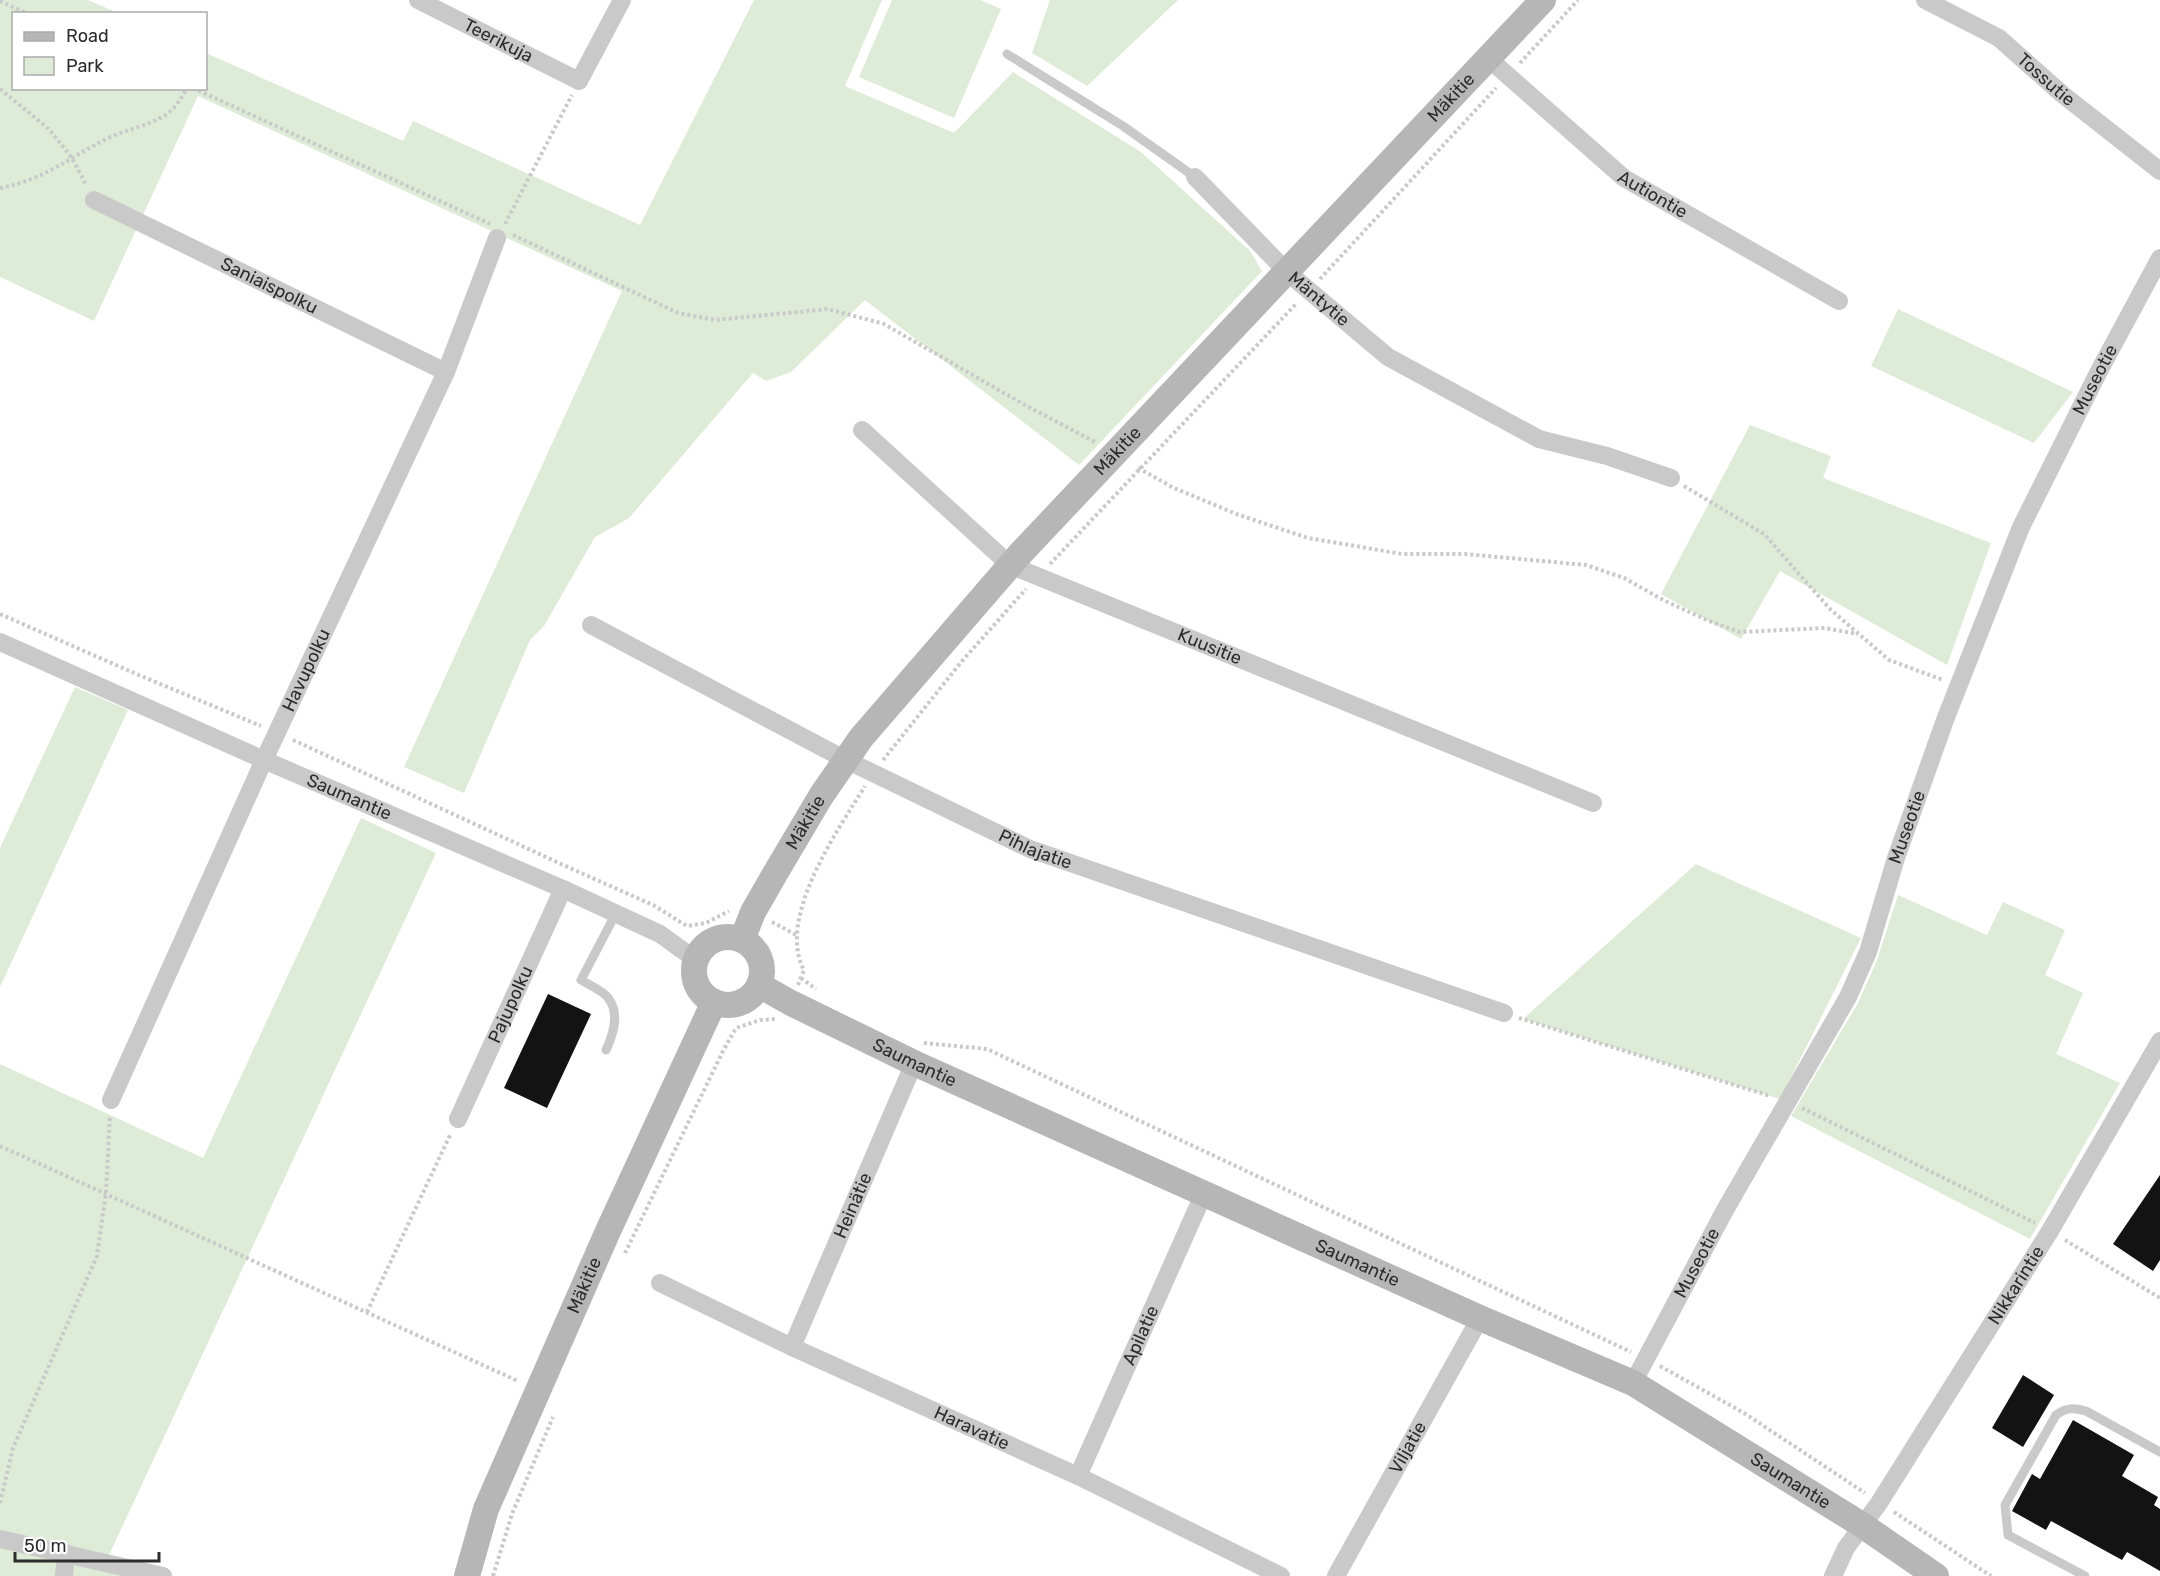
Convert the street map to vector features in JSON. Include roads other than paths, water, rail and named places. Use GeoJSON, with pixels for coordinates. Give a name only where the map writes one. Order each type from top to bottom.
{"type":"FeatureCollection","features":[{"type":"Feature","properties":{"kind":"street","name":"Teerikuja"},"geometry":{"type":"LineString","coordinates":[[418,0],[579,81],[622,0]]}},
{"type":"Feature","properties":{"kind":"street","name":"Mäkitie"},"geometry":{"type":"LineString","coordinates":[[742,940],[753,912],[821,796],[861,738],[1010,565],[1543,0]]}},
{"type":"Feature","properties":{"kind":"street","name":"Tossutie"},"geometry":{"type":"LineString","coordinates":[[1925,0],[1999,38],[2062,94],[2160,171]]}},
{"type":"Feature","properties":{"kind":"street","name":"Autiontie"},"geometry":{"type":"LineString","coordinates":[[1489,59],[1624,178],[1839,301]]}},
{"type":"Feature","properties":{"kind":"street","name":"Mäntytie"},"geometry":{"type":"LineString","coordinates":[[1195,177],[1287,272],[1388,357],[1539,439],[1607,456],[1671,478]]}},
{"type":"Feature","properties":{"kind":"street","name":"Saniaispolku"},"geometry":{"type":"LineString","coordinates":[[94,200],[446,372]]}},
{"type":"Feature","properties":{"kind":"street","name":"Havupolku"},"geometry":{"type":"LineString","coordinates":[[111,1100],[264,760],[446,372],[500,234]]}},
{"type":"Feature","properties":{"kind":"street","name":"Museotie"},"geometry":{"type":"LineString","coordinates":[[1633,1383],[1787,1101],[1848,997],[1868,952],[1896,858],[1959,685],[2021,527],[2098,373],[2160,258]]}},
{"type":"Feature","properties":{"kind":"street","name":"Kuusitie"},"geometry":{"type":"LineString","coordinates":[[862,430],[1010,565],[1593,803]]}},
{"type":"Feature","properties":{"kind":"street","name":"Pihlajatie"},"geometry":{"type":"LineString","coordinates":[[591,625],[873,773],[1030,849],[1504,1013]]}},
{"type":"Feature","properties":{"kind":"street","name":"Saumantie"},"geometry":{"type":"LineString","coordinates":[[0,642],[660,933],[696,960]]}},
{"type":"Feature","properties":{"kind":"street","name":"Pajupolku"},"geometry":{"type":"LineString","coordinates":[[458,1119],[563,889]]}},
{"type":"Feature","properties":{"kind":"street"},"geometry":{"type":"LineString","coordinates":[[729,937],[742,940],[753,947],[760,959],[762,972],[759,985],[740,1003],[730,1005],[714,1002],[703,994],[696,983],[694,970],[696,960],[702,949],[716,939],[729,937]]}},
{"type":"Feature","properties":{"kind":"street","name":"Saumantie"},"geometry":{"type":"LineString","coordinates":[[759,985],[790,1003],[916,1052],[1204,1193],[1480,1318],[1633,1383],[1862,1525],[1936,1576]]}},
{"type":"Feature","properties":{"kind":"street","name":"Mäkitie"},"geometry":{"type":"LineString","coordinates":[[467,1576],[486,1509],[608,1231],[714,1002]]}},
{"type":"Feature","properties":{"kind":"street","name":"Nikkarintie"},"geometry":{"type":"LineString","coordinates":[[1833,1576],[1846,1548],[1879,1503],[2050,1231],[2160,1041]]}},
{"type":"Feature","properties":{"kind":"street","name":"Heinätie"},"geometry":{"type":"LineString","coordinates":[[792,1347],[916,1052]]}},
{"type":"Feature","properties":{"kind":"street","name":"Apilatie"},"geometry":{"type":"LineString","coordinates":[[1078,1476],[1204,1193]]}},
{"type":"Feature","properties":{"kind":"street","name":"Haravatie"},"geometry":{"type":"LineString","coordinates":[[660,1283],[792,1347],[1078,1476],[1281,1576]]}},
{"type":"Feature","properties":{"kind":"street","name":"Viljatie"},"geometry":{"type":"LineString","coordinates":[[1336,1576],[1480,1318]]}},
{"type":"Feature","properties":{"kind":"street"},"geometry":{"type":"LineString","coordinates":[[0,1539],[163,1576]]}},
{"type":"Feature","properties":{"kind":"street"},"geometry":{"type":"LineString","coordinates":[[64,1576],[66,1553]]}},
{"type":"Feature","properties":{"kind":"lane","name":"Mäntytie"},"geometry":{"type":"LineString","coordinates":[[1007,54],[1123,126],[1195,177]]}},
{"type":"Feature","properties":{"kind":"lane"},"geometry":{"type":"LineString","coordinates":[[606,1050],[614,1033],[614,1009],[609,997],[581,980],[616,913]]}},
{"type":"Feature","properties":{"kind":"lane"},"geometry":{"type":"LineString","coordinates":[[2085,1576],[2008,1535],[2005,1505],[2056,1415],[2064,1409],[2074,1408],[2086,1411],[2160,1452]]}}]}
